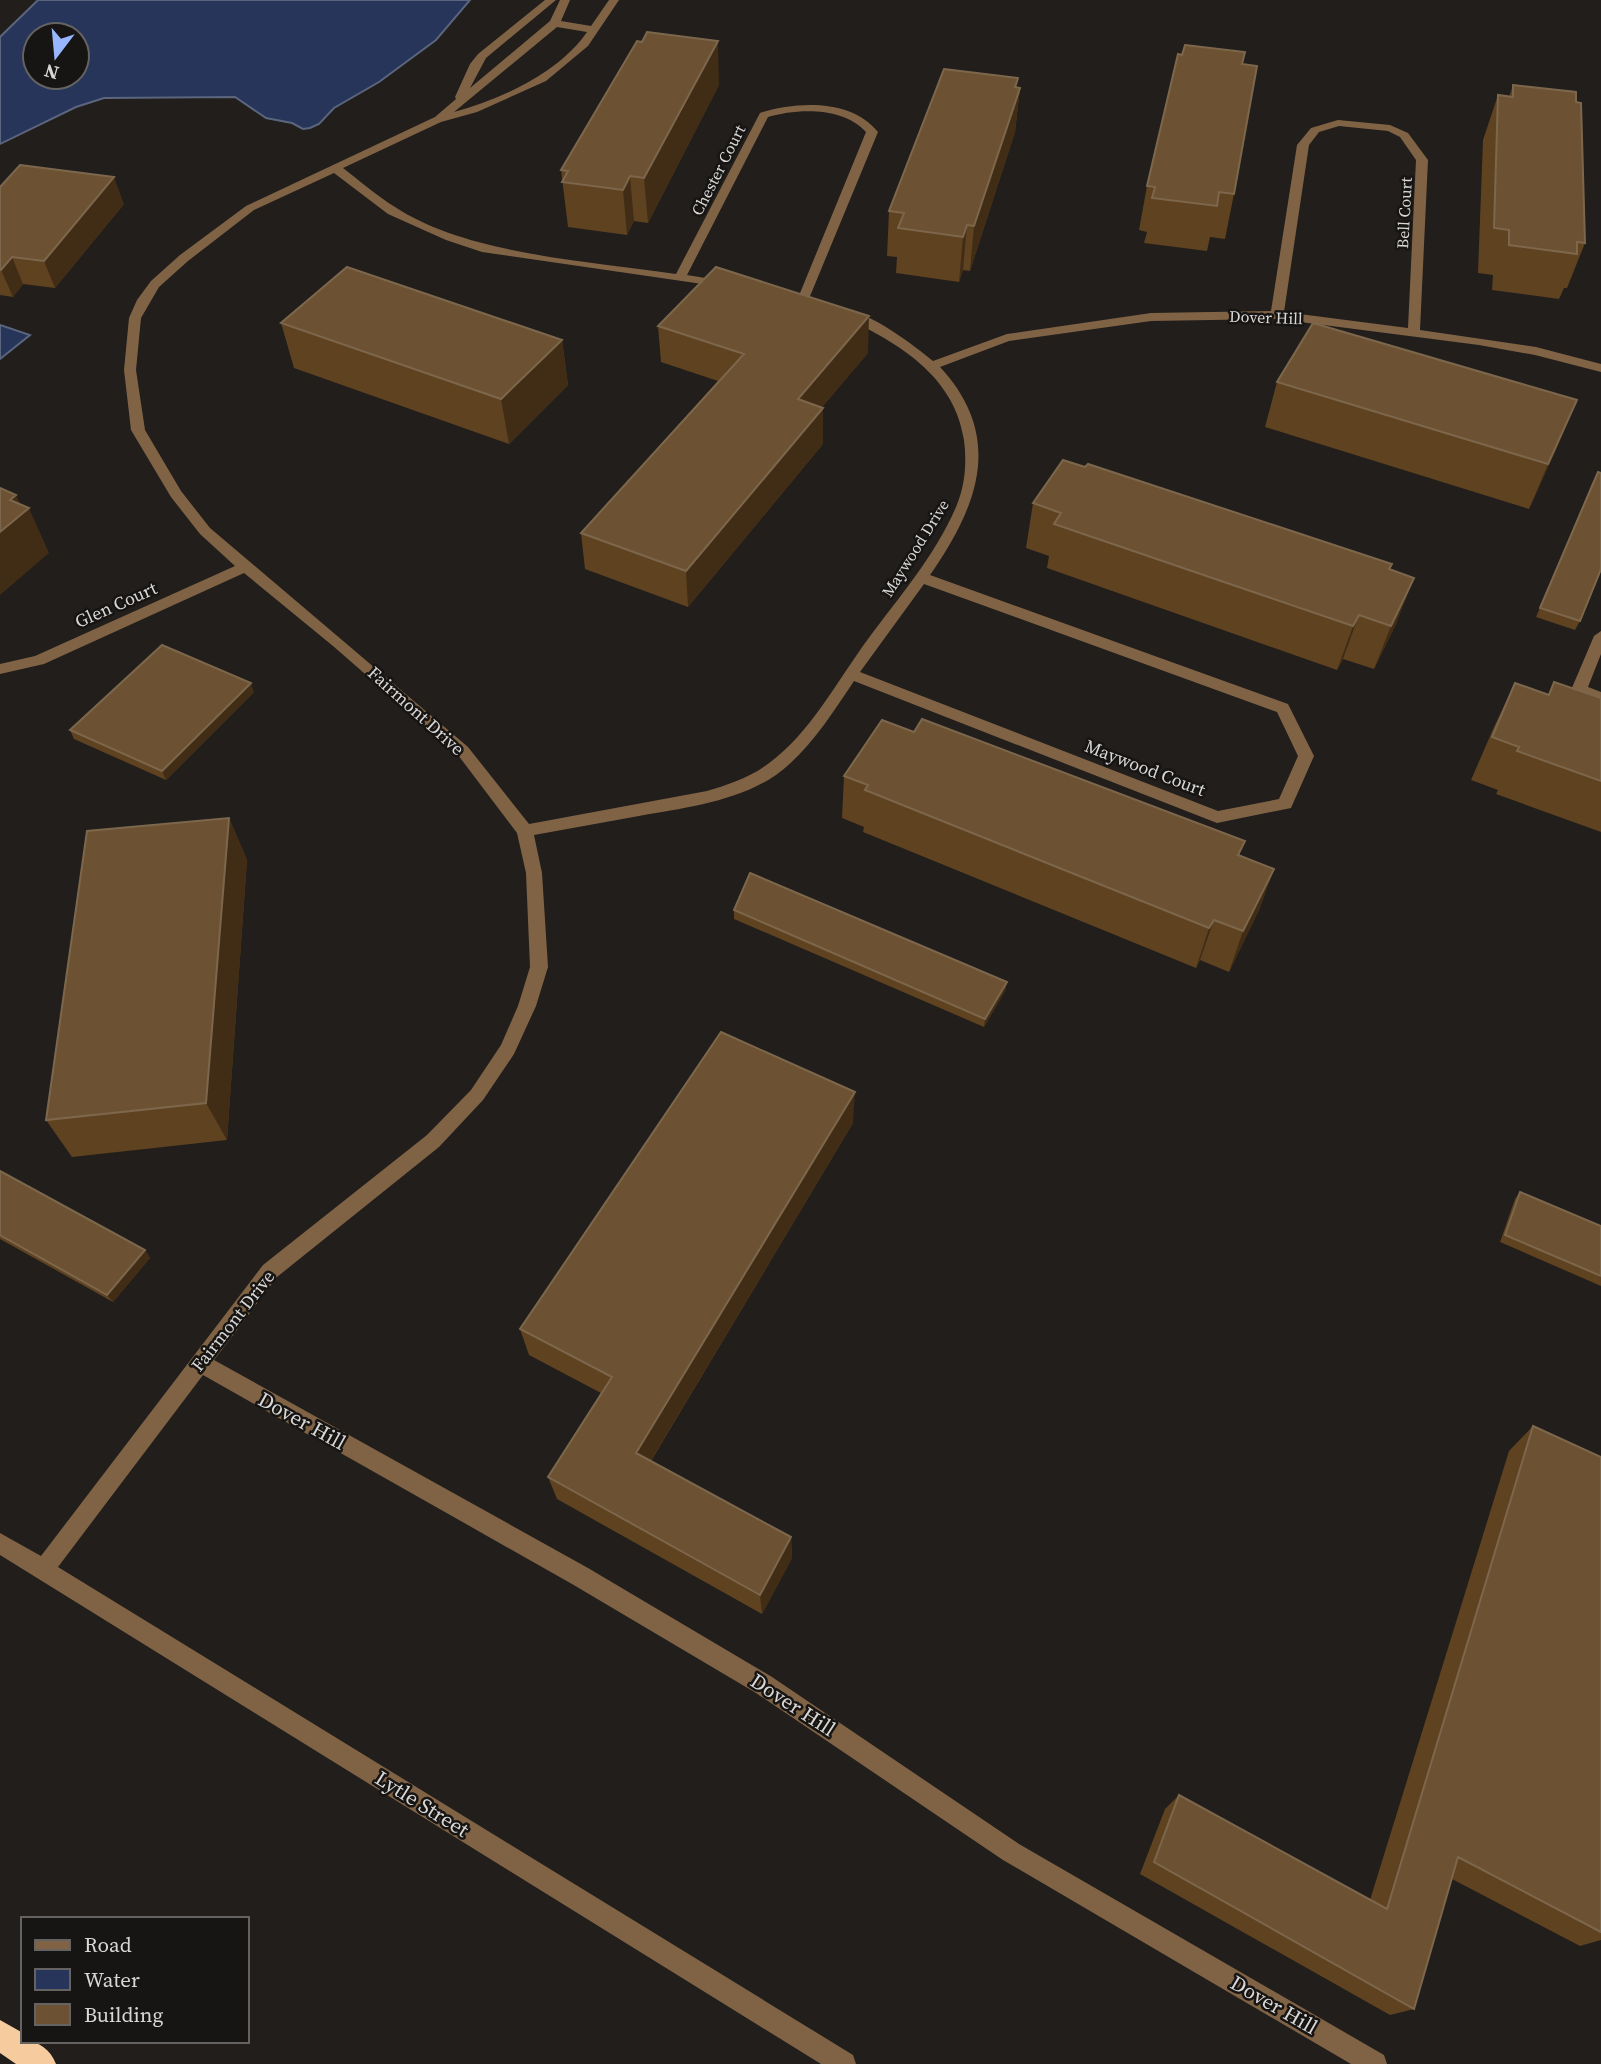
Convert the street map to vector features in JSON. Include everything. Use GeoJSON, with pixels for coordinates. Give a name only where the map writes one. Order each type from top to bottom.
{"type":"FeatureCollection","features":[{"type":"Feature","properties":{"kind":"highway"},"geometry":{"type":"LineString","coordinates":[[0,2035],[41,2064]]}},
{"type":"Feature","properties":{"kind":"street","name":"Fairmont Drive"},"geometry":{"type":"LineString","coordinates":[[459,100],[475,64],[482,56],[551,0]]}},
{"type":"Feature","properties":{"kind":"street","name":"Fairmont Drive"},"geometry":{"type":"LineString","coordinates":[[438,120],[555,23],[565,0]]}},
{"type":"Feature","properties":{"kind":"street","name":"Fairmont Drive"},"geometry":{"type":"LineString","coordinates":[[43,1570],[270,1271],[433,1141],[477,1095],[508,1049],[527,1006],[539,967],[534,873],[525,831],[463,751],[338,642],[245,567],[205,531],[176,494],[138,430],[130,370],[135,318],[142,300],[155,284],[184,258],[250,208],[438,120],[472,110],[542,79],[566,61],[595,30],[614,0]]}},
{"type":"Feature","properties":{"kind":"street"},"geometry":{"type":"LineString","coordinates":[[555,23],[595,30]]}},
{"type":"Feature","properties":{"kind":"street","name":"Chester Court"},"geometry":{"type":"LineString","coordinates":[[680,277],[764,115],[791,107],[849,115],[867,123],[872,132],[810,301]]}},
{"type":"Feature","properties":{"kind":"street","name":"Bell Court"},"geometry":{"type":"LineString","coordinates":[[1277,315],[1303,145],[1315,130],[1338,122],[1390,128],[1404,135],[1423,160],[1414,331]]}},
{"type":"Feature","properties":{"kind":"street"},"geometry":{"type":"LineString","coordinates":[[334,167],[392,211],[450,237],[486,249],[532,258],[735,286]]}},
{"type":"Feature","properties":{"kind":"street","name":"Maywood Drive"},"geometry":{"type":"LineString","coordinates":[[525,831],[695,800],[739,787],[772,770],[800,741],[921,577],[962,510],[973,465],[971,435],[962,404],[933,365],[886,332],[810,301]]}},
{"type":"Feature","properties":{"kind":"street","name":"Dover Hill"},"geometry":{"type":"LineString","coordinates":[[933,365],[1007,338],[1151,317],[1277,315],[1414,331],[1536,351],[1601,368]]}},
{"type":"Feature","properties":{"kind":"street","name":"Glen Court"},"geometry":{"type":"LineString","coordinates":[[0,669],[51,655],[245,567]]}},
{"type":"Feature","properties":{"kind":"street","name":"Maywood Court"},"geometry":{"type":"LineString","coordinates":[[850,674],[1217,817],[1285,804],[1306,756],[1283,708],[921,577]]}},
{"type":"Feature","properties":{"kind":"street"},"geometry":{"type":"LineString","coordinates":[[1601,636],[1579,691],[1601,698]]}},
{"type":"Feature","properties":{"kind":"street","name":"Dover Hill"},"geometry":{"type":"LineString","coordinates":[[200,1363],[580,1576],[753,1678],[1011,1852],[1375,2064]]}},
{"type":"Feature","properties":{"kind":"street","name":"Lytle Street"},"geometry":{"type":"LineString","coordinates":[[0,1543],[844,2064]]}},
{"type":"Feature","properties":{"kind":"water"},"geometry":{"type":"Polygon","coordinates":[[[38,0],[470,0],[436,40],[379,82],[334,108],[319,124],[310,128],[303,129],[292,123],[266,118],[235,97],[104,98],[76,107],[0,144],[0,37],[38,0]]]}},
{"type":"Feature","properties":{"kind":"water"},"geometry":{"type":"Polygon","coordinates":[[[0,325],[30,335],[0,359],[0,325]]]}},
{"type":"Feature","properties":{"kind":"building"},"geometry":{"type":"Polygon","coordinates":[[[647,32],[718,41],[644,178],[630,176],[623,190],[562,182],[568,171],[561,170],[637,41],[642,42],[647,32]]]}},
{"type":"Feature","properties":{"kind":"building"},"geometry":{"type":"Polygon","coordinates":[[[1185,45],[1245,52],[1242,64],[1257,66],[1234,194],[1219,192],[1217,206],[1152,198],[1155,187],[1147,186],[1178,54],[1182,55],[1185,45]]]}},
{"type":"Feature","properties":{"kind":"building"},"geometry":{"type":"Polygon","coordinates":[[[944,69],[1018,78],[1015,87],[1020,88],[974,226],[967,225],[963,237],[898,228],[904,213],[889,211],[944,69]]]}},
{"type":"Feature","properties":{"kind":"building"},"geometry":{"type":"Polygon","coordinates":[[[1513,85],[1576,92],[1576,102],[1581,103],[1585,243],[1577,242],[1577,254],[1509,245],[1509,230],[1494,228],[1498,95],[1513,97],[1513,85]]]}},
{"type":"Feature","properties":{"kind":"building"},"geometry":{"type":"Polygon","coordinates":[[[20,165],[114,177],[44,261],[12,257],[0,270],[0,187],[20,165]]]}},
{"type":"Feature","properties":{"kind":"building"},"geometry":{"type":"Polygon","coordinates":[[[347,267],[562,340],[501,399],[281,323],[347,267]]]}},
{"type":"Feature","properties":{"kind":"building"},"geometry":{"type":"Polygon","coordinates":[[[716,267],[869,316],[798,399],[823,408],[686,571],[581,533],[744,354],[658,326],[716,267]]]}},
{"type":"Feature","properties":{"kind":"building"},"geometry":{"type":"Polygon","coordinates":[[[1313,323],[1577,400],[1548,464],[1277,382],[1313,323]]]}},
{"type":"Feature","properties":{"kind":"building"},"geometry":{"type":"Polygon","coordinates":[[[1063,460],[1085,467],[1088,464],[1392,564],[1389,569],[1414,578],[1391,626],[1359,615],[1353,626],[1054,524],[1061,513],[1033,503],[1063,460]]]}},
{"type":"Feature","properties":{"kind":"building"},"geometry":{"type":"Polygon","coordinates":[[[1598,472],[1601,473],[1601,569],[1580,621],[1540,608],[1598,472]]]}},
{"type":"Feature","properties":{"kind":"building"},"geometry":{"type":"Polygon","coordinates":[[[0,488],[16,495],[10,500],[29,508],[0,532],[0,488]]]}},
{"type":"Feature","properties":{"kind":"building"},"geometry":{"type":"Polygon","coordinates":[[[162,645],[251,683],[162,771],[70,730],[162,645]]]}},
{"type":"Feature","properties":{"kind":"building"},"geometry":{"type":"Polygon","coordinates":[[[1554,682],[1601,698],[1601,781],[1517,751],[1519,747],[1492,737],[1515,683],[1549,695],[1554,682]]]}},
{"type":"Feature","properties":{"kind":"building"},"geometry":{"type":"Polygon","coordinates":[[[922,719],[1245,841],[1238,855],[1274,869],[1243,931],[1214,920],[1209,928],[865,790],[868,785],[844,776],[882,720],[914,732],[922,719]]]}},
{"type":"Feature","properties":{"kind":"building"},"geometry":{"type":"Polygon","coordinates":[[[229,818],[206,1103],[46,1120],[87,831],[229,818]]]}},
{"type":"Feature","properties":{"kind":"building"},"geometry":{"type":"Polygon","coordinates":[[[750,873],[1007,982],[985,1019],[734,910],[750,873]]]}},
{"type":"Feature","properties":{"kind":"building"},"geometry":{"type":"Polygon","coordinates":[[[721,1032],[855,1092],[636,1453],[791,1537],[760,1595],[548,1477],[612,1377],[520,1329],[721,1032]]]}},
{"type":"Feature","properties":{"kind":"building"},"geometry":{"type":"Polygon","coordinates":[[[0,1171],[145,1250],[107,1295],[0,1235],[0,1171]]]}},
{"type":"Feature","properties":{"kind":"building"},"geometry":{"type":"Polygon","coordinates":[[[1520,1192],[1601,1226],[1601,1276],[1505,1235],[1520,1192]]]}},
{"type":"Feature","properties":{"kind":"building"},"geometry":{"type":"Polygon","coordinates":[[[1533,1426],[1601,1457],[1601,1932],[1458,1857],[1414,2009],[1154,1862],[1179,1795],[1387,1909],[1533,1426]]]}}]}
